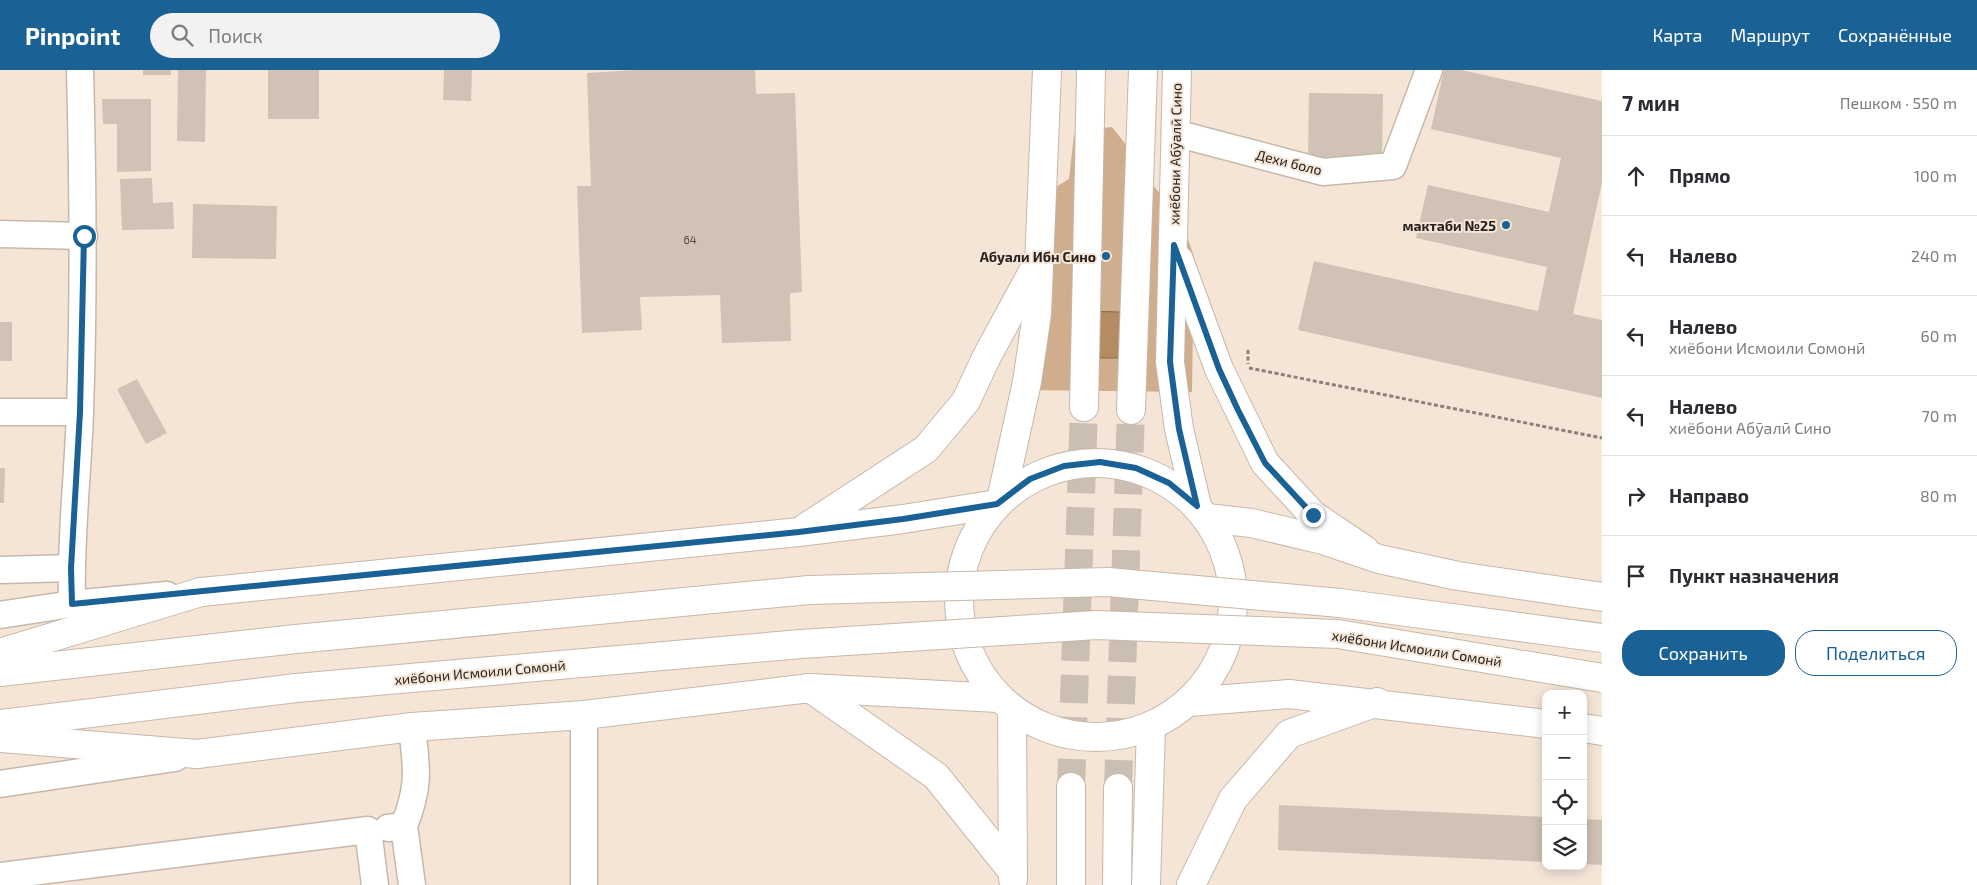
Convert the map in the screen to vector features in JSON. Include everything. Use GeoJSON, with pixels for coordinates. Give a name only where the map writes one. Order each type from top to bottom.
{"type":"FeatureCollection","features":[{"type":"Feature","properties":{"kind":"main road"},"geometry":{"type":"LineString","coordinates":[[999,502],[1028,382],[1038,314],[1046,70]]}},
{"type":"Feature","properties":{"kind":"main road"},"geometry":{"type":"LineString","coordinates":[[1084,408],[1091,70]]}},
{"type":"Feature","properties":{"kind":"main road"},"geometry":{"type":"LineString","coordinates":[[1131,410],[1143,70]]}},
{"type":"Feature","properties":{"kind":"main road","name":"хиёбони Абӯалӣ Сино"},"geometry":{"type":"LineString","coordinates":[[1177,70],[1170,362],[1179,429],[1202,512]]}},
{"type":"Feature","properties":{"kind":"main road"},"geometry":{"type":"LineString","coordinates":[[1174,245],[1219,369],[1265,463],[1313,515],[1378,559]]}},
{"type":"Feature","properties":{"kind":"main road"},"geometry":{"type":"LineString","coordinates":[[799,532],[926,449],[966,401],[986,358],[1041,258]]}},
{"type":"Feature","properties":{"kind":"main road"},"geometry":{"type":"LineString","coordinates":[[1100,462],[1136,468],[1169,483],[1202,512],[1226,554],[1234,593],[1230,633],[1218,663],[1215,670],[1189,702],[1151,726],[1116,737],[1079,737],[1044,728],[1005,704],[976,670],[962,637],[957,601],[962,566],[975,532],[999,502],[1030,479],[1064,466],[1100,462]]}},
{"type":"Feature","properties":{"kind":"main road"},"geometry":{"type":"LineString","coordinates":[[0,654],[200,592],[799,532],[903,519],[999,502]]}},
{"type":"Feature","properties":{"kind":"main road"},"geometry":{"type":"LineString","coordinates":[[1202,512],[1323,540],[1378,559],[1458,576],[1602,597]]}},
{"type":"Feature","properties":{"kind":"main road"},"geometry":{"type":"LineString","coordinates":[[0,672],[296,639],[809,590],[1108,582],[1340,603],[1602,638]]}},
{"type":"Feature","properties":{"kind":"main road","name":"хиёбони Исмоили Сомонӣ"},"geometry":{"type":"LineString","coordinates":[[0,724],[296,688],[801,644],[1096,625],[1338,634],[1602,678]]}},
{"type":"Feature","properties":{"kind":"main road"},"geometry":{"type":"LineString","coordinates":[[0,738],[197,754],[412,727],[584,715],[810,688],[1005,704]]}},
{"type":"Feature","properties":{"kind":"main road"},"geometry":{"type":"LineString","coordinates":[[810,688],[936,776],[1013,879]]}},
{"type":"Feature","properties":{"kind":"main road"},"geometry":{"type":"LineString","coordinates":[[1189,702],[1288,694],[1377,702],[1542,723]]}},
{"type":"Feature","properties":{"kind":"main road"},"geometry":{"type":"LineString","coordinates":[[1190,885],[1233,799],[1289,734],[1377,702]]}},
{"type":"Feature","properties":{"kind":"main road"},"geometry":{"type":"LineString","coordinates":[[1005,704],[1013,879]]}},
{"type":"Feature","properties":{"kind":"main road"},"geometry":{"type":"LineString","coordinates":[[1146,885],[1151,726]]}},
{"type":"Feature","properties":{"kind":"main road"},"geometry":{"type":"LineString","coordinates":[[1587,729],[1602,731]]}},
{"type":"Feature","properties":{"kind":"main road"},"geometry":{"type":"LineString","coordinates":[[1071,787],[1071,885]]}},
{"type":"Feature","properties":{"kind":"main road"},"geometry":{"type":"LineString","coordinates":[[1117,885],[1118,788]]}},
{"type":"Feature","properties":{"kind":"street"},"geometry":{"type":"LineString","coordinates":[[72,604],[71,568],[80,412],[84,236],[80,70]]}},
{"type":"Feature","properties":{"kind":"street","name":"Дехи боло"},"geometry":{"type":"LineString","coordinates":[[1175,133],[1323,172],[1393,166],[1429,70]]}},
{"type":"Feature","properties":{"kind":"street"},"geometry":{"type":"LineString","coordinates":[[0,234],[84,236]]}},
{"type":"Feature","properties":{"kind":"street"},"geometry":{"type":"LineString","coordinates":[[0,412],[80,412]]}},
{"type":"Feature","properties":{"kind":"street"},"geometry":{"type":"LineString","coordinates":[[0,570],[71,568]]}},
{"type":"Feature","properties":{"kind":"street"},"geometry":{"type":"LineString","coordinates":[[0,615],[72,604],[200,592]]}},
{"type":"Feature","properties":{"kind":"street"},"geometry":{"type":"LineString","coordinates":[[584,715],[584,885]]}},
{"type":"Feature","properties":{"kind":"street"},"geometry":{"type":"LineString","coordinates":[[412,727],[418,772],[415,798],[404,826],[412,885]]}},
{"type":"Feature","properties":{"kind":"street"},"geometry":{"type":"LineString","coordinates":[[0,784],[197,754]]}},
{"type":"Feature","properties":{"kind":"street"},"geometry":{"type":"LineString","coordinates":[[0,876],[404,826]]}},
{"type":"Feature","properties":{"kind":"street"},"geometry":{"type":"LineString","coordinates":[[368,830],[375,885]]}},
{"type":"Feature","properties":{"kind":"path"},"geometry":{"type":"LineString","coordinates":[[1248,350],[1249,376]]}},
{"type":"Feature","properties":{"kind":"path"},"geometry":{"type":"LineString","coordinates":[[1248,368],[1602,438]]}},
{"type":"Feature","properties":{"kind":"shaded area"},"geometry":{"type":"Polygon","coordinates":[[[1112,127],[1131,151],[1149,180],[1182,221],[1194,257],[1192,392],[1021,390],[1031,202],[1069,179],[1074,135],[1091,129],[1112,127]]]}},
{"type":"Feature","properties":{"kind":"shaded area"},"geometry":{"type":"Polygon","coordinates":[[[1085,311],[1120,312],[1119,358],[1085,358],[1085,311]]]}},
{"type":"Feature","properties":{"kind":"building"},"geometry":{"type":"Polygon","coordinates":[[[143,70],[171,70],[171,75],[143,75],[143,70]]]}},
{"type":"Feature","properties":{"kind":"building"},"geometry":{"type":"Polygon","coordinates":[[[178,70],[206,70],[205,142],[177,141],[178,70]]]}},
{"type":"Feature","properties":{"kind":"building"},"geometry":{"type":"Polygon","coordinates":[[[268,70],[319,70],[319,119],[268,119],[268,70]]]}},
{"type":"Feature","properties":{"kind":"building"},"geometry":{"type":"Polygon","coordinates":[[[444,70],[472,70],[471,101],[443,100],[444,70]]]}},
{"type":"Feature","properties":{"kind":"building"},"geometry":{"type":"Polygon","coordinates":[[[636,70],[755,70],[756,94],[795,93],[802,292],[790,293],[791,341],[722,343],[720,295],[640,297],[642,330],[582,333],[577,186],[591,186],[587,73],[636,70]]]}},
{"type":"Feature","properties":{"kind":"building","name":"мактаби №25"},"geometry":{"type":"Polygon","coordinates":[[[1444,70],[1461,70],[1602,101],[1602,183],[1573,314],[1602,320],[1602,398],[1298,330],[1314,261],[1538,311],[1547,267],[1416,238],[1428,185],[1549,212],[1561,158],[1431,129],[1444,70]]]}},
{"type":"Feature","properties":{"kind":"building"},"geometry":{"type":"Polygon","coordinates":[[[1309,93],[1383,94],[1382,160],[1308,158],[1309,93]]]}},
{"type":"Feature","properties":{"kind":"building"},"geometry":{"type":"Polygon","coordinates":[[[102,99],[151,99],[151,171],[117,172],[117,124],[103,124],[102,99]]]}},
{"type":"Feature","properties":{"kind":"building"},"geometry":{"type":"Polygon","coordinates":[[[152,178],[153,203],[173,202],[174,229],[122,230],[120,179],[152,178]]]}},
{"type":"Feature","properties":{"kind":"building"},"geometry":{"type":"Polygon","coordinates":[[[193,204],[277,206],[276,259],[192,258],[193,204]]]}},
{"type":"Feature","properties":{"kind":"building"},"geometry":{"type":"Polygon","coordinates":[[[0,322],[12,322],[12,361],[0,361],[0,322]]]}},
{"type":"Feature","properties":{"kind":"building"},"geometry":{"type":"Polygon","coordinates":[[[137,379],[167,433],[146,444],[117,389],[137,379]]]}},
{"type":"Feature","properties":{"kind":"building"},"geometry":{"type":"Polygon","coordinates":[[[0,468],[5,468],[4,503],[0,503],[0,468]]]}},
{"type":"Feature","properties":{"kind":"building"},"geometry":{"type":"Polygon","coordinates":[[[1279,805],[1542,817],[1542,862],[1278,850],[1279,805]]]}},
{"type":"Feature","properties":{"kind":"building"},"geometry":{"type":"Polygon","coordinates":[[[1587,819],[1602,820],[1602,865],[1587,864],[1587,819]]]}},
{"type":"Feature","properties":{"kind":"tunnel"},"geometry":{"type":"LineString","coordinates":[[1071,787],[1084,407]]}},
{"type":"Feature","properties":{"kind":"tunnel"},"geometry":{"type":"LineString","coordinates":[[1118,788],[1131,410]]}},
{"type":"Feature","properties":{"kind":"place","name":"мактаби №25"},"geometry":{"type":"Point","coordinates":[1506,225]}},
{"type":"Feature","properties":{"kind":"place","name":"Абуали Ибн Сино"},"geometry":{"type":"Point","coordinates":[1106,256]}},
{"type":"Feature","properties":{"kind":"route"},"geometry":{"type":"LineString","coordinates":[[84,236],[80,412],[71,568],[72,604],[799,532],[903,519],[997,504],[1030,479],[1064,466],[1100,462],[1136,468],[1169,483],[1197,506],[1179,429],[1170,362],[1174,245],[1219,369],[1265,463],[1313,515]]}}]}
